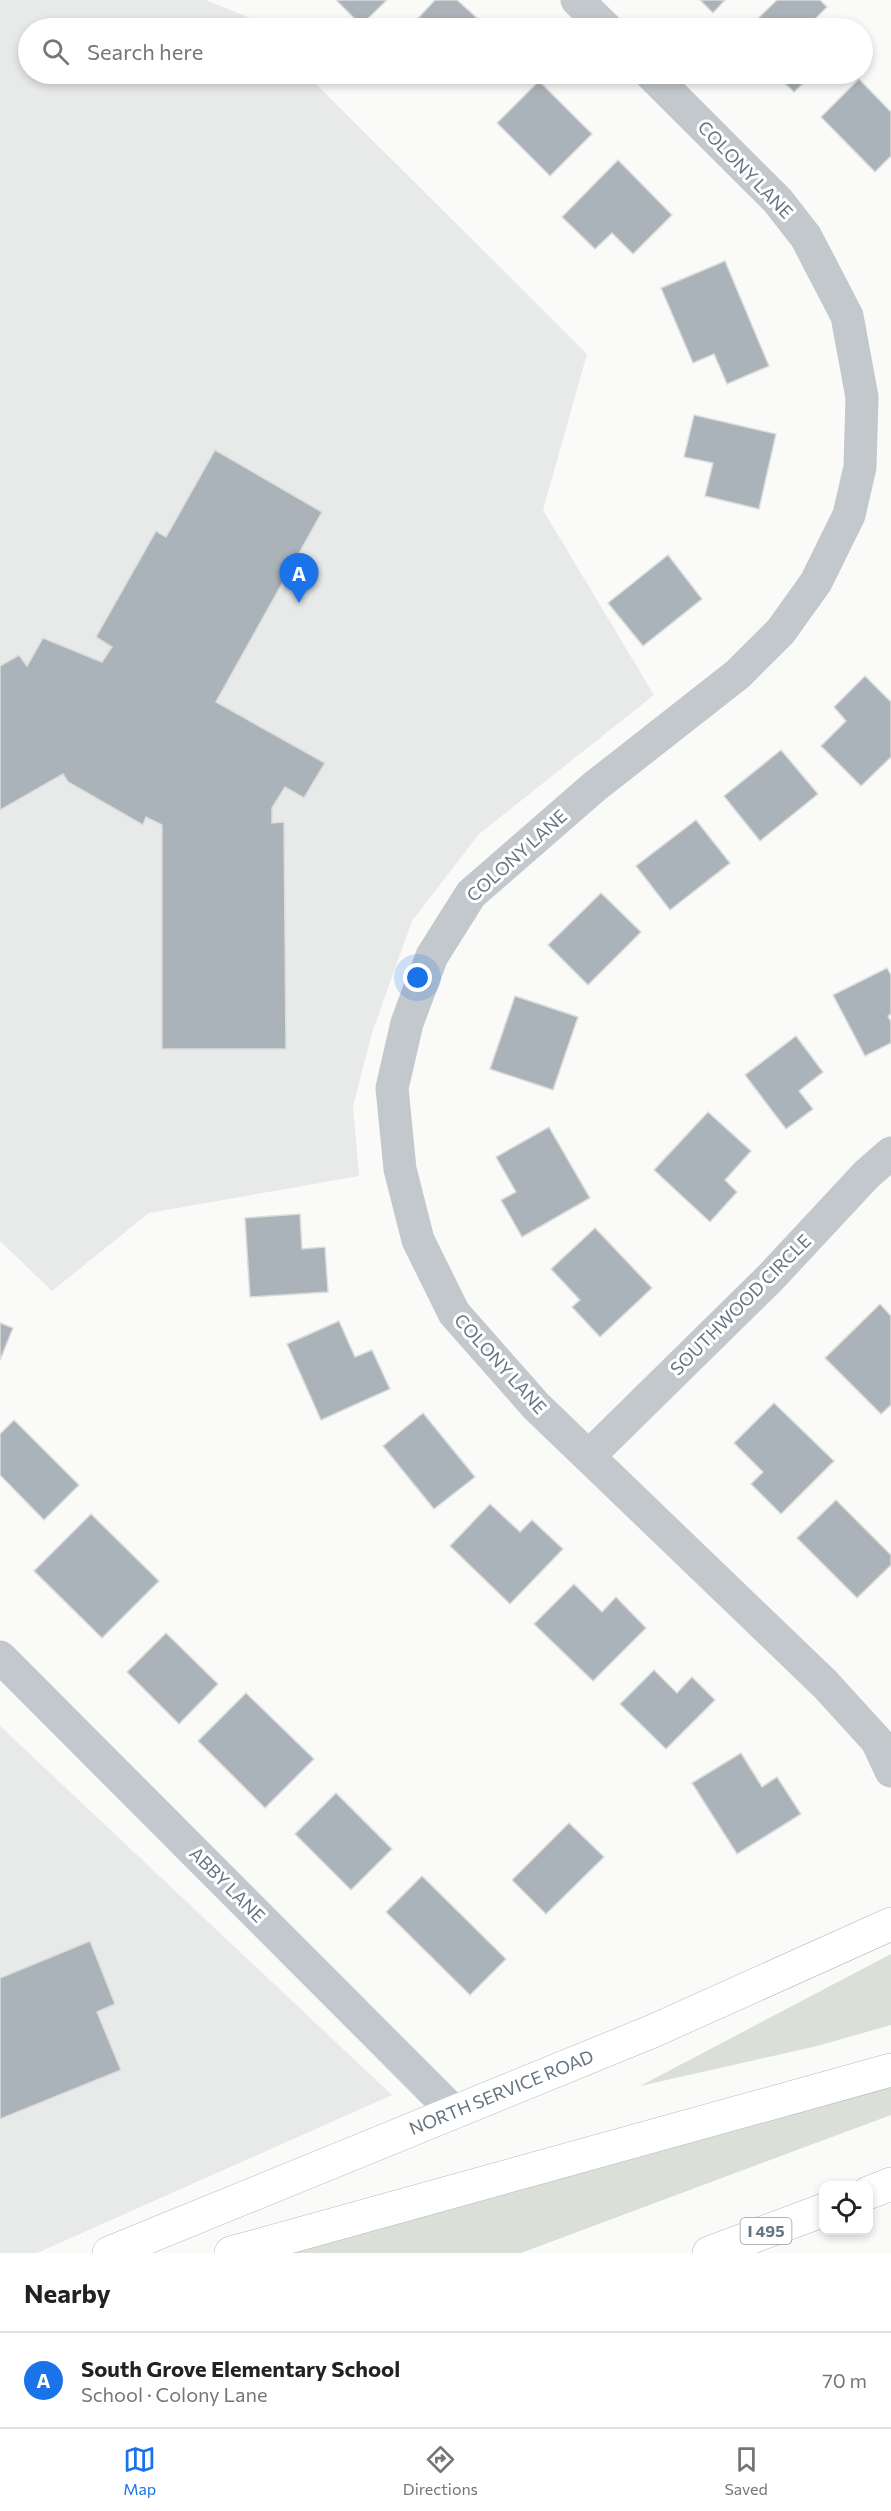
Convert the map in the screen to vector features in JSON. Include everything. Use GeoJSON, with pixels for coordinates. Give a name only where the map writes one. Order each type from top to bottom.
{"type":"FeatureCollection","features":[{"type":"Feature","properties":{"kind":"main road","name":"NORTH SERVICE ROAD"},"geometry":{"type":"LineString","coordinates":[[109,2253],[653,2031],[891,1924]]}},
{"type":"Feature","properties":{"kind":"main road"},"geometry":{"type":"LineString","coordinates":[[231,2253],[891,2070]]}},
{"type":"Feature","properties":{"kind":"main road"},"geometry":{"type":"LineString","coordinates":[[873,2191],[891,2184]]}},
{"type":"Feature","properties":{"kind":"main road","name":"I 495"},"geometry":{"type":"LineString","coordinates":[[709,2253],[819,2212]]}},
{"type":"Feature","properties":{"kind":"street"},"geometry":{"type":"LineString","coordinates":[[577,0],[596,18]]}},
{"type":"Feature","properties":{"kind":"street","name":"COLONY LANE"},"geometry":{"type":"LineString","coordinates":[[661,84],[778,201],[806,237],[847,316],[862,397],[860,467],[849,515],[816,582],[781,631],[738,674],[594,787],[471,894],[432,956],[407,1023],[392,1088],[400,1169],[418,1240],[454,1313],[536,1406],[590,1455],[825,1684],[877,1741],[891,1771]]}},
{"type":"Feature","properties":{"kind":"street","name":"SOUTHWOOD CIRCLE"},"geometry":{"type":"LineString","coordinates":[[590,1455],[770,1278],[866,1175],[891,1153]]}},
{"type":"Feature","properties":{"kind":"street","name":"ABBY LANE"},"geometry":{"type":"LineString","coordinates":[[0,1658],[454,2112]]}},
{"type":"Feature","properties":{"kind":"shaded area"},"geometry":{"type":"Polygon","coordinates":[[[0,0],[206,0],[250,18],[18,18],[18,84],[316,84],[587,354],[543,510],[654,695],[479,834],[412,921],[372,1033],[353,1106],[359,1176],[149,1213],[52,1291],[0,1241],[0,0]]]}},
{"type":"Feature","properties":{"kind":"shaded area"},"geometry":{"type":"Polygon","coordinates":[[[0,1726],[392,2095],[37,2253],[0,2253],[0,1726]]]}},
{"type":"Feature","properties":{"kind":"shaded area"},"geometry":{"type":"Polygon","coordinates":[[[891,1954],[891,2025],[817,2046],[640,2086],[891,1954]]]}},
{"type":"Feature","properties":{"kind":"shaded area"},"geometry":{"type":"Polygon","coordinates":[[[891,2082],[891,2115],[521,2253],[287,2253],[891,2082]]]}},
{"type":"Feature","properties":{"kind":"building"},"geometry":{"type":"Polygon","coordinates":[[[336,0],[387,0],[368,18],[354,18],[336,0]]]}},
{"type":"Feature","properties":{"kind":"building"},"geometry":{"type":"Polygon","coordinates":[[[435,0],[457,0],[477,18],[418,18],[435,0]]]}},
{"type":"Feature","properties":{"kind":"building"},"geometry":{"type":"Polygon","coordinates":[[[700,0],[725,0],[713,13],[700,0]]]}},
{"type":"Feature","properties":{"kind":"building"},"geometry":{"type":"Polygon","coordinates":[[[777,0],[820,0],[827,7],[816,18],[758,18],[777,0]]]}},
{"type":"Feature","properties":{"kind":"building"},"geometry":{"type":"Polygon","coordinates":[[[536,84],[542,84],[592,134],[550,176],[497,123],[536,84]]]}},
{"type":"Feature","properties":{"kind":"building"},"geometry":{"type":"Polygon","coordinates":[[[786,84],[802,84],[794,92],[786,84]]]}},
{"type":"Feature","properties":{"kind":"building"},"geometry":{"type":"Polygon","coordinates":[[[854,84],[864,84],[891,112],[891,156],[875,172],[821,117],[854,84]]]}},
{"type":"Feature","properties":{"kind":"building"},"geometry":{"type":"Polygon","coordinates":[[[618,160],[672,215],[633,254],[612,233],[595,249],[562,217],[618,160]]]}},
{"type":"Feature","properties":{"kind":"building"},"geometry":{"type":"Polygon","coordinates":[[[725,261],[769,366],[727,384],[714,354],[693,363],[661,288],[725,261]]]}},
{"type":"Feature","properties":{"kind":"building"},"geometry":{"type":"Polygon","coordinates":[[[694,415],[776,434],[759,509],[705,496],[713,463],[684,457],[694,415]]]}},
{"type":"Feature","properties":{"kind":"building"},"geometry":{"type":"Polygon","coordinates":[[[215,450],[322,512],[216,702],[325,763],[304,798],[285,787],[272,808],[272,823],[284,822],[286,1049],[162,1049],[162,825],[146,817],[143,825],[68,782],[63,774],[0,810],[0,666],[19,655],[27,666],[43,638],[102,662],[112,647],[96,637],[156,531],[166,537],[215,450]]]}},
{"type":"Feature","properties":{"kind":"building"},"geometry":{"type":"Polygon","coordinates":[[[668,555],[702,599],[643,646],[608,603],[668,555]]]}},
{"type":"Feature","properties":{"kind":"building"},"geometry":{"type":"Polygon","coordinates":[[[865,676],[891,702],[891,757],[861,786],[821,746],[846,721],[834,707],[865,676]]]}},
{"type":"Feature","properties":{"kind":"building"},"geometry":{"type":"Polygon","coordinates":[[[781,750],[818,794],[760,841],[724,796],[781,750]]]}},
{"type":"Feature","properties":{"kind":"building"},"geometry":{"type":"Polygon","coordinates":[[[696,820],[730,863],[670,910],[636,866],[696,820]]]}},
{"type":"Feature","properties":{"kind":"building"},"geometry":{"type":"Polygon","coordinates":[[[601,893],[641,932],[588,985],[548,945],[601,893]]]}},
{"type":"Feature","properties":{"kind":"building"},"geometry":{"type":"Polygon","coordinates":[[[887,968],[891,975],[891,1014],[888,1016],[891,1022],[891,1043],[865,1056],[833,995],[887,968]]]}},
{"type":"Feature","properties":{"kind":"building"},"geometry":{"type":"Polygon","coordinates":[[[515,996],[578,1017],[553,1090],[490,1069],[515,996]]]}},
{"type":"Feature","properties":{"kind":"building"},"geometry":{"type":"Polygon","coordinates":[[[796,1036],[823,1072],[799,1091],[813,1109],[786,1129],[745,1075],[796,1036]]]}},
{"type":"Feature","properties":{"kind":"building"},"geometry":{"type":"Polygon","coordinates":[[[708,1112],[751,1151],[725,1180],[737,1192],[710,1222],[654,1170],[708,1112]]]}},
{"type":"Feature","properties":{"kind":"building"},"geometry":{"type":"Polygon","coordinates":[[[549,1127],[590,1198],[522,1237],[501,1200],[516,1192],[496,1157],[549,1127]]]}},
{"type":"Feature","properties":{"kind":"building"},"geometry":{"type":"Polygon","coordinates":[[[300,1214],[302,1249],[325,1247],[328,1292],[250,1297],[245,1218],[300,1214]]]}},
{"type":"Feature","properties":{"kind":"building"},"geometry":{"type":"Polygon","coordinates":[[[595,1228],[652,1288],[600,1337],[572,1307],[580,1300],[551,1269],[595,1228]]]}},
{"type":"Feature","properties":{"kind":"building"},"geometry":{"type":"Polygon","coordinates":[[[880,1304],[891,1316],[891,1405],[881,1414],[825,1358],[880,1304]]]}},
{"type":"Feature","properties":{"kind":"building"},"geometry":{"type":"Polygon","coordinates":[[[339,1321],[355,1357],[372,1350],[390,1389],[321,1420],[287,1344],[339,1321]]]}},
{"type":"Feature","properties":{"kind":"building"},"geometry":{"type":"Polygon","coordinates":[[[0,1323],[13,1328],[0,1360],[0,1323]]]}},
{"type":"Feature","properties":{"kind":"building"},"geometry":{"type":"Polygon","coordinates":[[[774,1403],[834,1461],[781,1514],[751,1484],[763,1472],[734,1443],[774,1403]]]}},
{"type":"Feature","properties":{"kind":"building"},"geometry":{"type":"Polygon","coordinates":[[[423,1413],[475,1477],[434,1509],[383,1446],[423,1413]]]}},
{"type":"Feature","properties":{"kind":"building"},"geometry":{"type":"Polygon","coordinates":[[[14,1420],[79,1485],[44,1520],[0,1475],[0,1434],[14,1420]]]}},
{"type":"Feature","properties":{"kind":"building"},"geometry":{"type":"Polygon","coordinates":[[[836,1500],[891,1555],[891,1565],[857,1598],[797,1538],[836,1500]]]}},
{"type":"Feature","properties":{"kind":"building"},"geometry":{"type":"Polygon","coordinates":[[[490,1504],[520,1532],[532,1520],[563,1549],[510,1604],[450,1546],[490,1504]]]}},
{"type":"Feature","properties":{"kind":"building"},"geometry":{"type":"Polygon","coordinates":[[[91,1514],[159,1581],[102,1638],[34,1571],[91,1514]]]}},
{"type":"Feature","properties":{"kind":"building"},"geometry":{"type":"Polygon","coordinates":[[[574,1584],[602,1612],[616,1597],[646,1628],[593,1681],[534,1624],[574,1584]]]}},
{"type":"Feature","properties":{"kind":"building"},"geometry":{"type":"Polygon","coordinates":[[[166,1633],[218,1684],[179,1724],[127,1672],[166,1633]]]}},
{"type":"Feature","properties":{"kind":"building"},"geometry":{"type":"Polygon","coordinates":[[[654,1670],[677,1693],[692,1677],[715,1700],[666,1749],[620,1704],[654,1670]]]}},
{"type":"Feature","properties":{"kind":"building"},"geometry":{"type":"Polygon","coordinates":[[[246,1693],[314,1759],[265,1808],[198,1741],[246,1693]]]}},
{"type":"Feature","properties":{"kind":"building"},"geometry":{"type":"Polygon","coordinates":[[[741,1753],[762,1787],[777,1777],[801,1814],[737,1854],[692,1783],[741,1753]]]}},
{"type":"Feature","properties":{"kind":"building"},"geometry":{"type":"Polygon","coordinates":[[[336,1793],[392,1849],[351,1890],[295,1834],[336,1793]]]}},
{"type":"Feature","properties":{"kind":"building"},"geometry":{"type":"Polygon","coordinates":[[[569,1823],[604,1857],[546,1914],[512,1880],[569,1823]]]}},
{"type":"Feature","properties":{"kind":"building"},"geometry":{"type":"Polygon","coordinates":[[[422,1876],[506,1959],[470,1995],[386,1912],[422,1876]]]}},
{"type":"Feature","properties":{"kind":"building"},"geometry":{"type":"Polygon","coordinates":[[[90,1941],[115,2004],[97,2012],[121,2070],[0,2119],[0,1978],[90,1941]]]}},
{"type":"Feature","properties":{"kind":"place","name":"South Grove Elementary School"},"geometry":{"type":"Point","coordinates":[299,603]}}]}
